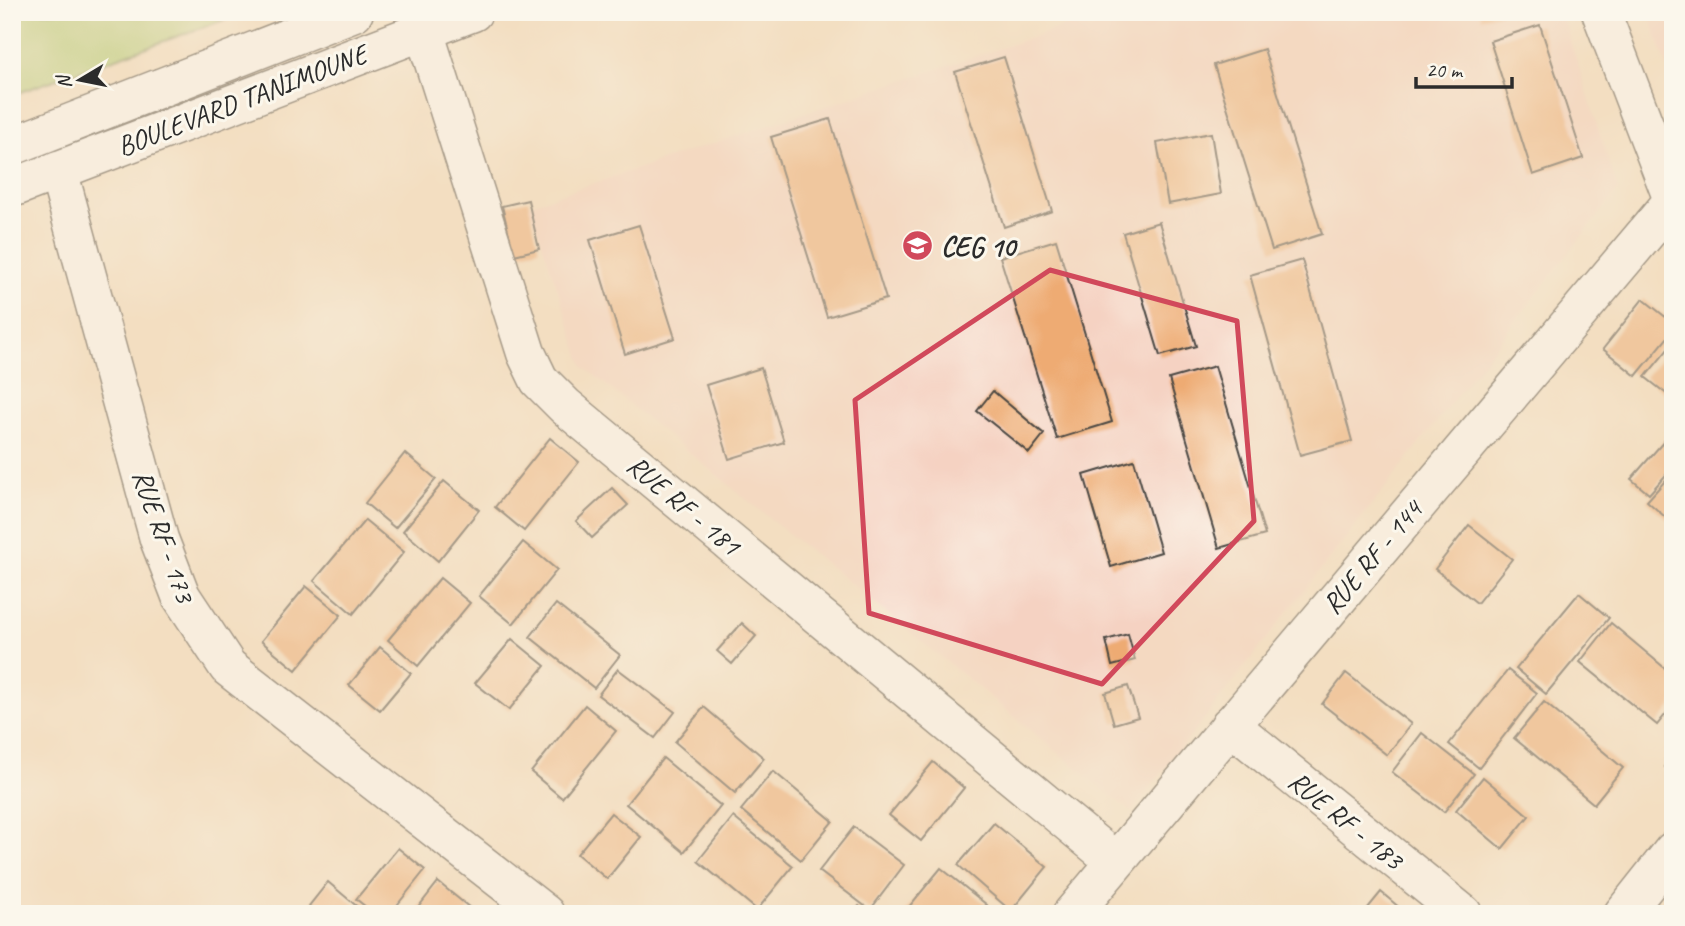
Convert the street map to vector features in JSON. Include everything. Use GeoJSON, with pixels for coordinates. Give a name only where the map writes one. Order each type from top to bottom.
{"type":"FeatureCollection","features":[{"type":"Feature","properties":{"kind":"street","name":"BOULEVARD TANIMOUNE"},"geometry":{"type":"LineString","coordinates":[[12,146],[354,12]]}},
{"type":"Feature","properties":{"kind":"street","name":"BOULEVARD TANIMOUNE"},"geometry":{"type":"LineString","coordinates":[[12,188],[473,12]]}},
{"type":"Feature","properties":{"kind":"street"},"geometry":{"type":"LineString","coordinates":[[1601,12],[1673,200]]}},
{"type":"Feature","properties":{"kind":"street"},"geometry":{"type":"LineString","coordinates":[[309,30],[324,69]]}},
{"type":"Feature","properties":{"kind":"street","name":"RUE RF - 181"},"geometry":{"type":"LineString","coordinates":[[424,31],[526,353],[540,380],[575,415],[1115,861]]}},
{"type":"Feature","properties":{"kind":"street","name":"RUE RF - 173"},"geometry":{"type":"LineString","coordinates":[[58,170],[159,539],[181,596],[206,638],[228,667],[545,914]]}},
{"type":"Feature","properties":{"kind":"street","name":"RUE RF - 144"},"geometry":{"type":"LineString","coordinates":[[1072,914],[1673,200]]}},
{"type":"Feature","properties":{"kind":"street","name":"RUE RF - 183"},"geometry":{"type":"LineString","coordinates":[[1230,726],[1463,914]]}},
{"type":"Feature","properties":{"kind":"street"},"geometry":{"type":"LineString","coordinates":[[1623,914],[1673,851]]}},
{"type":"Feature","properties":{"kind":"highlighted area"},"geometry":{"type":"Polygon","coordinates":[[[1050,270],[1237,321],[1254,521],[1102,684],[869,613],[855,400],[1050,270]]]}},
{"type":"Feature","properties":{"kind":"shaded area","name":"CEG 10"},"geometry":{"type":"Polygon","coordinates":[[[1108,12],[1561,12],[1618,190],[1131,812],[584,367],[529,205],[1108,12]]]}},
{"type":"Feature","properties":{"kind":"shaded area"},"geometry":{"type":"Polygon","coordinates":[[[1648,12],[1673,12],[1673,84],[1648,12]]]}},
{"type":"Feature","properties":{"kind":"green space"},"geometry":{"type":"Polygon","coordinates":[[[12,12],[246,12],[12,95],[12,12]]]}},
{"type":"Feature","properties":{"kind":"building"},"geometry":{"type":"Polygon","coordinates":[[[1480,12],[1502,12],[1502,13],[1481,18],[1480,12]]]}},
{"type":"Feature","properties":{"kind":"building"},"geometry":{"type":"Polygon","coordinates":[[[1540,25],[1583,158],[1533,175],[1490,41],[1540,25]]]}},
{"type":"Feature","properties":{"kind":"building"},"geometry":{"type":"Polygon","coordinates":[[[1264,49],[1322,234],[1272,250],[1214,65],[1264,49]]]}},
{"type":"Feature","properties":{"kind":"building"},"geometry":{"type":"Polygon","coordinates":[[[1004,57],[1052,211],[1004,227],[955,72],[1004,57]]]}},
{"type":"Feature","properties":{"kind":"building"},"geometry":{"type":"Polygon","coordinates":[[[830,119],[886,299],[827,317],[771,137],[830,119]]]}},
{"type":"Feature","properties":{"kind":"building"},"geometry":{"type":"Polygon","coordinates":[[[1211,133],[1221,194],[1168,204],[1157,143],[1211,133]]]}},
{"type":"Feature","properties":{"kind":"building"},"geometry":{"type":"Polygon","coordinates":[[[528,200],[539,249],[514,255],[502,206],[528,200]]]}},
{"type":"Feature","properties":{"kind":"building"},"geometry":{"type":"Polygon","coordinates":[[[1159,222],[1196,346],[1160,356],[1123,233],[1159,222]]]}},
{"type":"Feature","properties":{"kind":"building"},"geometry":{"type":"Polygon","coordinates":[[[639,225],[675,338],[625,354],[590,240],[639,225]]]}},
{"type":"Feature","properties":{"kind":"building"},"geometry":{"type":"Polygon","coordinates":[[[1056,240],[1112,422],[1057,439],[1000,257],[1056,240]]]}},
{"type":"Feature","properties":{"kind":"building"},"geometry":{"type":"Polygon","coordinates":[[[1302,260],[1352,441],[1300,455],[1250,275],[1302,260]]]}},
{"type":"Feature","properties":{"kind":"building"},"geometry":{"type":"Polygon","coordinates":[[[1643,299],[1673,323],[1673,331],[1636,376],[1603,349],[1643,299]]]}},
{"type":"Feature","properties":{"kind":"building"},"geometry":{"type":"Polygon","coordinates":[[[1673,343],[1673,399],[1645,377],[1673,343]]]}},
{"type":"Feature","properties":{"kind":"building"},"geometry":{"type":"Polygon","coordinates":[[[1215,366],[1265,535],[1219,548],[1169,379],[1215,366]]]}},
{"type":"Feature","properties":{"kind":"building"},"geometry":{"type":"Polygon","coordinates":[[[761,368],[784,442],[729,459],[706,385],[761,368]]]}},
{"type":"Feature","properties":{"kind":"building"},"geometry":{"type":"Polygon","coordinates":[[[993,391],[1044,434],[1029,453],[977,411],[993,391]]]}},
{"type":"Feature","properties":{"kind":"building"},"geometry":{"type":"Polygon","coordinates":[[[1673,431],[1673,467],[1649,494],[1631,479],[1673,431]]]}},
{"type":"Feature","properties":{"kind":"building"},"geometry":{"type":"Polygon","coordinates":[[[550,438],[579,462],[524,531],[495,507],[550,438]]]}},
{"type":"Feature","properties":{"kind":"building"},"geometry":{"type":"Polygon","coordinates":[[[405,453],[436,479],[395,528],[365,503],[405,453]]]}},
{"type":"Feature","properties":{"kind":"building"},"geometry":{"type":"Polygon","coordinates":[[[1134,460],[1161,552],[1111,567],[1084,475],[1134,460]]]}},
{"type":"Feature","properties":{"kind":"building"},"geometry":{"type":"Polygon","coordinates":[[[1673,472],[1673,524],[1647,501],[1673,472]]]}},
{"type":"Feature","properties":{"kind":"building"},"geometry":{"type":"Polygon","coordinates":[[[444,481],[479,510],[438,561],[403,531],[444,481]]]}},
{"type":"Feature","properties":{"kind":"building"},"geometry":{"type":"Polygon","coordinates":[[[612,488],[628,505],[592,538],[576,521],[612,488]]]}},
{"type":"Feature","properties":{"kind":"building"},"geometry":{"type":"Polygon","coordinates":[[[365,520],[404,552],[353,614],[314,581],[365,520]]]}},
{"type":"Feature","properties":{"kind":"building"},"geometry":{"type":"Polygon","coordinates":[[[1469,525],[1512,559],[1477,603],[1435,569],[1469,525]]]}},
{"type":"Feature","properties":{"kind":"building"},"geometry":{"type":"Polygon","coordinates":[[[523,542],[557,570],[513,624],[479,596],[523,542]]]}},
{"type":"Feature","properties":{"kind":"building"},"geometry":{"type":"Polygon","coordinates":[[[440,578],[470,603],[418,666],[388,640],[440,578]]]}},
{"type":"Feature","properties":{"kind":"building"},"geometry":{"type":"Polygon","coordinates":[[[306,586],[341,615],[296,670],[261,641],[306,586]]]}},
{"type":"Feature","properties":{"kind":"building"},"geometry":{"type":"Polygon","coordinates":[[[1579,593],[1609,618],[1546,694],[1516,669],[1579,593]]]}},
{"type":"Feature","properties":{"kind":"building"},"geometry":{"type":"Polygon","coordinates":[[[556,604],[620,655],[594,688],[530,637],[556,604]]]}},
{"type":"Feature","properties":{"kind":"building"},"geometry":{"type":"Polygon","coordinates":[[[742,623],[756,636],[732,664],[717,651],[742,623]]]}},
{"type":"Feature","properties":{"kind":"building"},"geometry":{"type":"Polygon","coordinates":[[[1611,623],[1673,675],[1673,705],[1657,725],[1580,662],[1611,623]]]}},
{"type":"Feature","properties":{"kind":"building"},"geometry":{"type":"Polygon","coordinates":[[[1128,634],[1135,660],[1112,666],[1106,640],[1128,634]]]}},
{"type":"Feature","properties":{"kind":"building"},"geometry":{"type":"Polygon","coordinates":[[[512,639],[545,666],[509,710],[475,683],[512,639]]]}},
{"type":"Feature","properties":{"kind":"building"},"geometry":{"type":"Polygon","coordinates":[[[380,647],[411,673],[380,710],[349,685],[380,647]]]}},
{"type":"Feature","properties":{"kind":"building"},"geometry":{"type":"Polygon","coordinates":[[[618,669],[675,712],[655,738],[598,695],[618,669]]]}},
{"type":"Feature","properties":{"kind":"building"},"geometry":{"type":"Polygon","coordinates":[[[1508,670],[1537,693],[1479,768],[1449,744],[1508,670]]]}},
{"type":"Feature","properties":{"kind":"building"},"geometry":{"type":"Polygon","coordinates":[[[1346,673],[1411,724],[1387,755],[1322,704],[1346,673]]]}},
{"type":"Feature","properties":{"kind":"building"},"geometry":{"type":"Polygon","coordinates":[[[1128,686],[1138,717],[1114,724],[1105,693],[1128,686]]]}},
{"type":"Feature","properties":{"kind":"building"},"geometry":{"type":"Polygon","coordinates":[[[1544,702],[1623,768],[1594,804],[1514,738],[1544,702]]]}},
{"type":"Feature","properties":{"kind":"building"},"geometry":{"type":"Polygon","coordinates":[[[585,705],[616,731],[562,798],[531,772],[585,705]]]}},
{"type":"Feature","properties":{"kind":"building"},"geometry":{"type":"Polygon","coordinates":[[[704,707],[764,758],[735,793],[675,742],[704,707]]]}},
{"type":"Feature","properties":{"kind":"building"},"geometry":{"type":"Polygon","coordinates":[[[1422,733],[1474,774],[1444,812],[1392,772],[1422,733]]]}},
{"type":"Feature","properties":{"kind":"building"},"geometry":{"type":"Polygon","coordinates":[[[663,758],[721,806],[684,852],[626,804],[663,758]]]}},
{"type":"Feature","properties":{"kind":"building"},"geometry":{"type":"Polygon","coordinates":[[[1673,758],[1673,774],[1665,767],[1673,758]]]}},
{"type":"Feature","properties":{"kind":"building"},"geometry":{"type":"Polygon","coordinates":[[[933,762],[964,788],[921,841],[889,815],[933,762]]]}},
{"type":"Feature","properties":{"kind":"building"},"geometry":{"type":"Polygon","coordinates":[[[773,771],[833,821],[801,860],[741,810],[773,771]]]}},
{"type":"Feature","properties":{"kind":"building"},"geometry":{"type":"Polygon","coordinates":[[[1483,777],[1529,816],[1502,849],[1456,810],[1483,777]]]}},
{"type":"Feature","properties":{"kind":"building"},"geometry":{"type":"Polygon","coordinates":[[[611,813],[641,837],[607,879],[577,854],[611,813]]]}},
{"type":"Feature","properties":{"kind":"building"},"geometry":{"type":"Polygon","coordinates":[[[733,817],[793,866],[757,910],[698,861],[733,817]]]}},
{"type":"Feature","properties":{"kind":"building"},"geometry":{"type":"Polygon","coordinates":[[[994,823],[1047,867],[1011,911],[958,865],[994,823]]]}},
{"type":"Feature","properties":{"kind":"building"},"geometry":{"type":"Polygon","coordinates":[[[854,827],[904,865],[870,910],[819,871],[854,827]]]}},
{"type":"Feature","properties":{"kind":"building"},"geometry":{"type":"Polygon","coordinates":[[[398,848],[425,870],[390,914],[375,914],[356,899],[398,848]]]}},
{"type":"Feature","properties":{"kind":"building"},"geometry":{"type":"Polygon","coordinates":[[[941,868],[987,905],[980,914],[903,914],[941,868]]]}},
{"type":"Feature","properties":{"kind":"building"},"geometry":{"type":"Polygon","coordinates":[[[328,882],[366,914],[318,914],[309,906],[328,882]]]}},
{"type":"Feature","properties":{"kind":"building"},"geometry":{"type":"Polygon","coordinates":[[[438,882],[470,908],[466,914],[413,914],[438,882]]]}},
{"type":"Feature","properties":{"kind":"building"},"geometry":{"type":"Polygon","coordinates":[[[1381,892],[1407,914],[1363,914],[1381,892]]]}},
{"type":"Feature","properties":{"kind":"building"},"geometry":{"type":"Polygon","coordinates":[[[859,906],[866,914],[852,914],[859,906]]]}},
{"type":"Feature","properties":{"kind":"place","name":"CEG 10"},"geometry":{"type":"Point","coordinates":[918,246]}}]}
